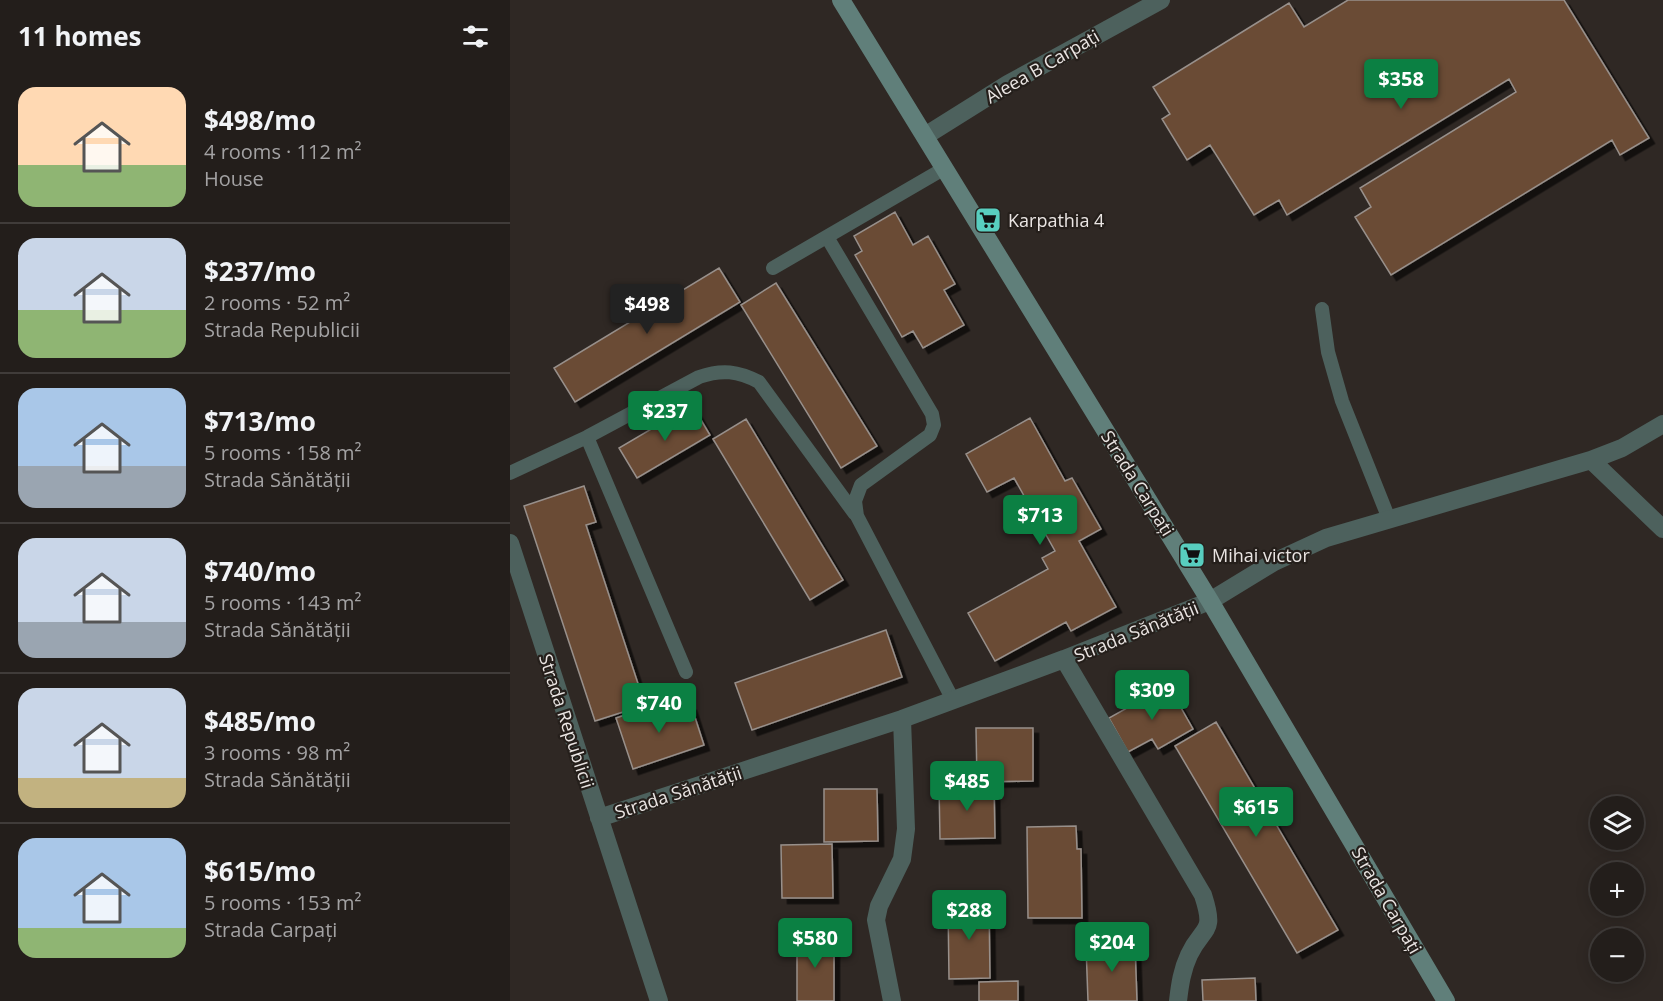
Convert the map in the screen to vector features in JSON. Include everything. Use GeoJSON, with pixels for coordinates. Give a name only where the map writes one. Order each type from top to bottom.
{"type":"FeatureCollection","features":[{"type":"Feature","properties":{"kind":"street","name":"Strada Carpați"},"geometry":{"type":"LineString","coordinates":[[841,0],[1210,601],[1446,1001]]}},
{"type":"Feature","properties":{"kind":"street","name":"Aleea B Carpați"},"geometry":{"type":"LineString","coordinates":[[925,136],[1008,84],[1161,0]]}},
{"type":"Feature","properties":{"kind":"street","name":"Strada Sănătății"},"geometry":{"type":"LineString","coordinates":[[599,818],[902,719],[1064,660],[1210,601],[1274,562],[1326,538],[1591,459],[1622,448],[1663,424]]}},
{"type":"Feature","properties":{"kind":"street"},"geometry":{"type":"LineString","coordinates":[[1591,459],[1663,530]]}},
{"type":"Feature","properties":{"kind":"street","name":"Strada Republicii"},"geometry":{"type":"LineString","coordinates":[[510,543],[660,1001]]}},
{"type":"Feature","properties":{"kind":"street"},"geometry":{"type":"LineString","coordinates":[[1064,660],[1197,885],[1209,912],[1208,929],[1191,952],[1182,973],[1178,1001]]}},
{"type":"Feature","properties":{"kind":"street"},"geometry":{"type":"LineString","coordinates":[[892,1001],[876,920],[879,906],[902,859],[906,829],[902,719]]}},
{"type":"Feature","properties":{"kind":"lane"},"geometry":{"type":"LineString","coordinates":[[773,268],[945,168]]}},
{"type":"Feature","properties":{"kind":"lane"},"geometry":{"type":"LineString","coordinates":[[827,237],[932,414],[934,425],[930,435],[861,484],[855,501],[857,516]]}},
{"type":"Feature","properties":{"kind":"lane"},"geometry":{"type":"LineString","coordinates":[[1322,309],[1328,352],[1341,401],[1389,519]]}},
{"type":"Feature","properties":{"kind":"lane"},"geometry":{"type":"LineString","coordinates":[[510,473],[587,437],[699,377],[716,371],[745,374],[759,382],[772,397],[857,516],[953,700]]}},
{"type":"Feature","properties":{"kind":"lane"},"geometry":{"type":"LineString","coordinates":[[587,437],[686,672]]}},
{"type":"Feature","properties":{"kind":"building"},"geometry":{"type":"Polygon","coordinates":[[[1348,0],[1564,0],[1649,138],[1620,155],[1612,140],[1391,275],[1355,217],[1371,207],[1360,188],[1516,92],[1509,79],[1287,215],[1279,200],[1254,215],[1210,145],[1187,160],[1162,119],[1170,114],[1153,87],[1289,3],[1304,27],[1348,0]]]}},
{"type":"Feature","properties":{"kind":"building"},"geometry":{"type":"Polygon","coordinates":[[[895,212],[913,245],[928,236],[955,284],[944,290],[964,325],[923,348],[913,331],[902,337],[855,255],[862,251],[854,236],[895,212]]]}},
{"type":"Feature","properties":{"kind":"building"},"geometry":{"type":"Polygon","coordinates":[[[719,268],[740,302],[575,402],[554,368],[719,268]]]}},
{"type":"Feature","properties":{"kind":"building"},"geometry":{"type":"Polygon","coordinates":[[[776,283],[877,446],[841,468],[741,305],[776,283]]]}},
{"type":"Feature","properties":{"kind":"building"},"geometry":{"type":"Polygon","coordinates":[[[692,405],[710,435],[637,478],[619,448],[692,405]]]}},
{"type":"Feature","properties":{"kind":"building"},"geometry":{"type":"Polygon","coordinates":[[[1030,418],[1065,481],[1072,478],[1101,529],[1079,541],[1116,607],[1071,631],[1066,622],[995,661],[968,613],[1048,569],[1042,558],[1055,551],[1014,478],[987,492],[966,454],[1030,418]]]}},
{"type":"Feature","properties":{"kind":"building"},"geometry":{"type":"Polygon","coordinates":[[[746,419],[843,580],[810,600],[713,439],[746,419]]]}},
{"type":"Feature","properties":{"kind":"building"},"geometry":{"type":"Polygon","coordinates":[[[584,486],[596,522],[586,525],[645,705],[595,721],[524,506],[584,486]]]}},
{"type":"Feature","properties":{"kind":"building"},"geometry":{"type":"Polygon","coordinates":[[[886,630],[902,677],[752,730],[735,683],[886,630]]]}},
{"type":"Feature","properties":{"kind":"building"},"geometry":{"type":"Polygon","coordinates":[[[1168,685],[1193,729],[1158,749],[1152,739],[1128,752],[1109,718],[1168,685]]]}},
{"type":"Feature","properties":{"kind":"building"},"geometry":{"type":"Polygon","coordinates":[[[655,705],[658,715],[691,705],[704,745],[633,769],[616,718],[655,705]]]}},
{"type":"Feature","properties":{"kind":"building"},"geometry":{"type":"Polygon","coordinates":[[[1216,722],[1338,930],[1297,953],[1175,746],[1216,722]]]}},
{"type":"Feature","properties":{"kind":"building"},"geometry":{"type":"Polygon","coordinates":[[[976,728],[1033,728],[1033,781],[977,782],[976,728]]]}},
{"type":"Feature","properties":{"kind":"building"},"geometry":{"type":"Polygon","coordinates":[[[994,784],[995,838],[940,839],[939,785],[994,784]]]}},
{"type":"Feature","properties":{"kind":"building"},"geometry":{"type":"Polygon","coordinates":[[[824,789],[877,789],[878,841],[824,842],[824,789]]]}},
{"type":"Feature","properties":{"kind":"building"},"geometry":{"type":"Polygon","coordinates":[[[1076,826],[1077,849],[1081,849],[1082,918],[1028,918],[1027,827],[1076,826]]]}},
{"type":"Feature","properties":{"kind":"building"},"geometry":{"type":"Polygon","coordinates":[[[832,844],[833,898],[782,898],[781,845],[832,844]]]}},
{"type":"Feature","properties":{"kind":"building"},"geometry":{"type":"Polygon","coordinates":[[[989,903],[990,978],[949,979],[948,904],[989,903]]]}},
{"type":"Feature","properties":{"kind":"building"},"geometry":{"type":"Polygon","coordinates":[[[797,937],[834,938],[834,1001],[797,1001],[797,937]]]}},
{"type":"Feature","properties":{"kind":"building"},"geometry":{"type":"Polygon","coordinates":[[[1135,944],[1137,1001],[1088,1001],[1086,946],[1135,944]]]}},
{"type":"Feature","properties":{"kind":"building"},"geometry":{"type":"Polygon","coordinates":[[[1255,978],[1256,1001],[1203,1001],[1202,980],[1255,978]]]}},
{"type":"Feature","properties":{"kind":"building"},"geometry":{"type":"Polygon","coordinates":[[[1018,981],[1018,1001],[979,1001],[979,982],[1018,981]]]}},
{"type":"Feature","properties":{"kind":"place","name":"Karpathia 4"},"geometry":{"type":"Point","coordinates":[988,220]}},
{"type":"Feature","properties":{"kind":"place","name":"Mihai victor"},"geometry":{"type":"Point","coordinates":[1192,555]}}]}
